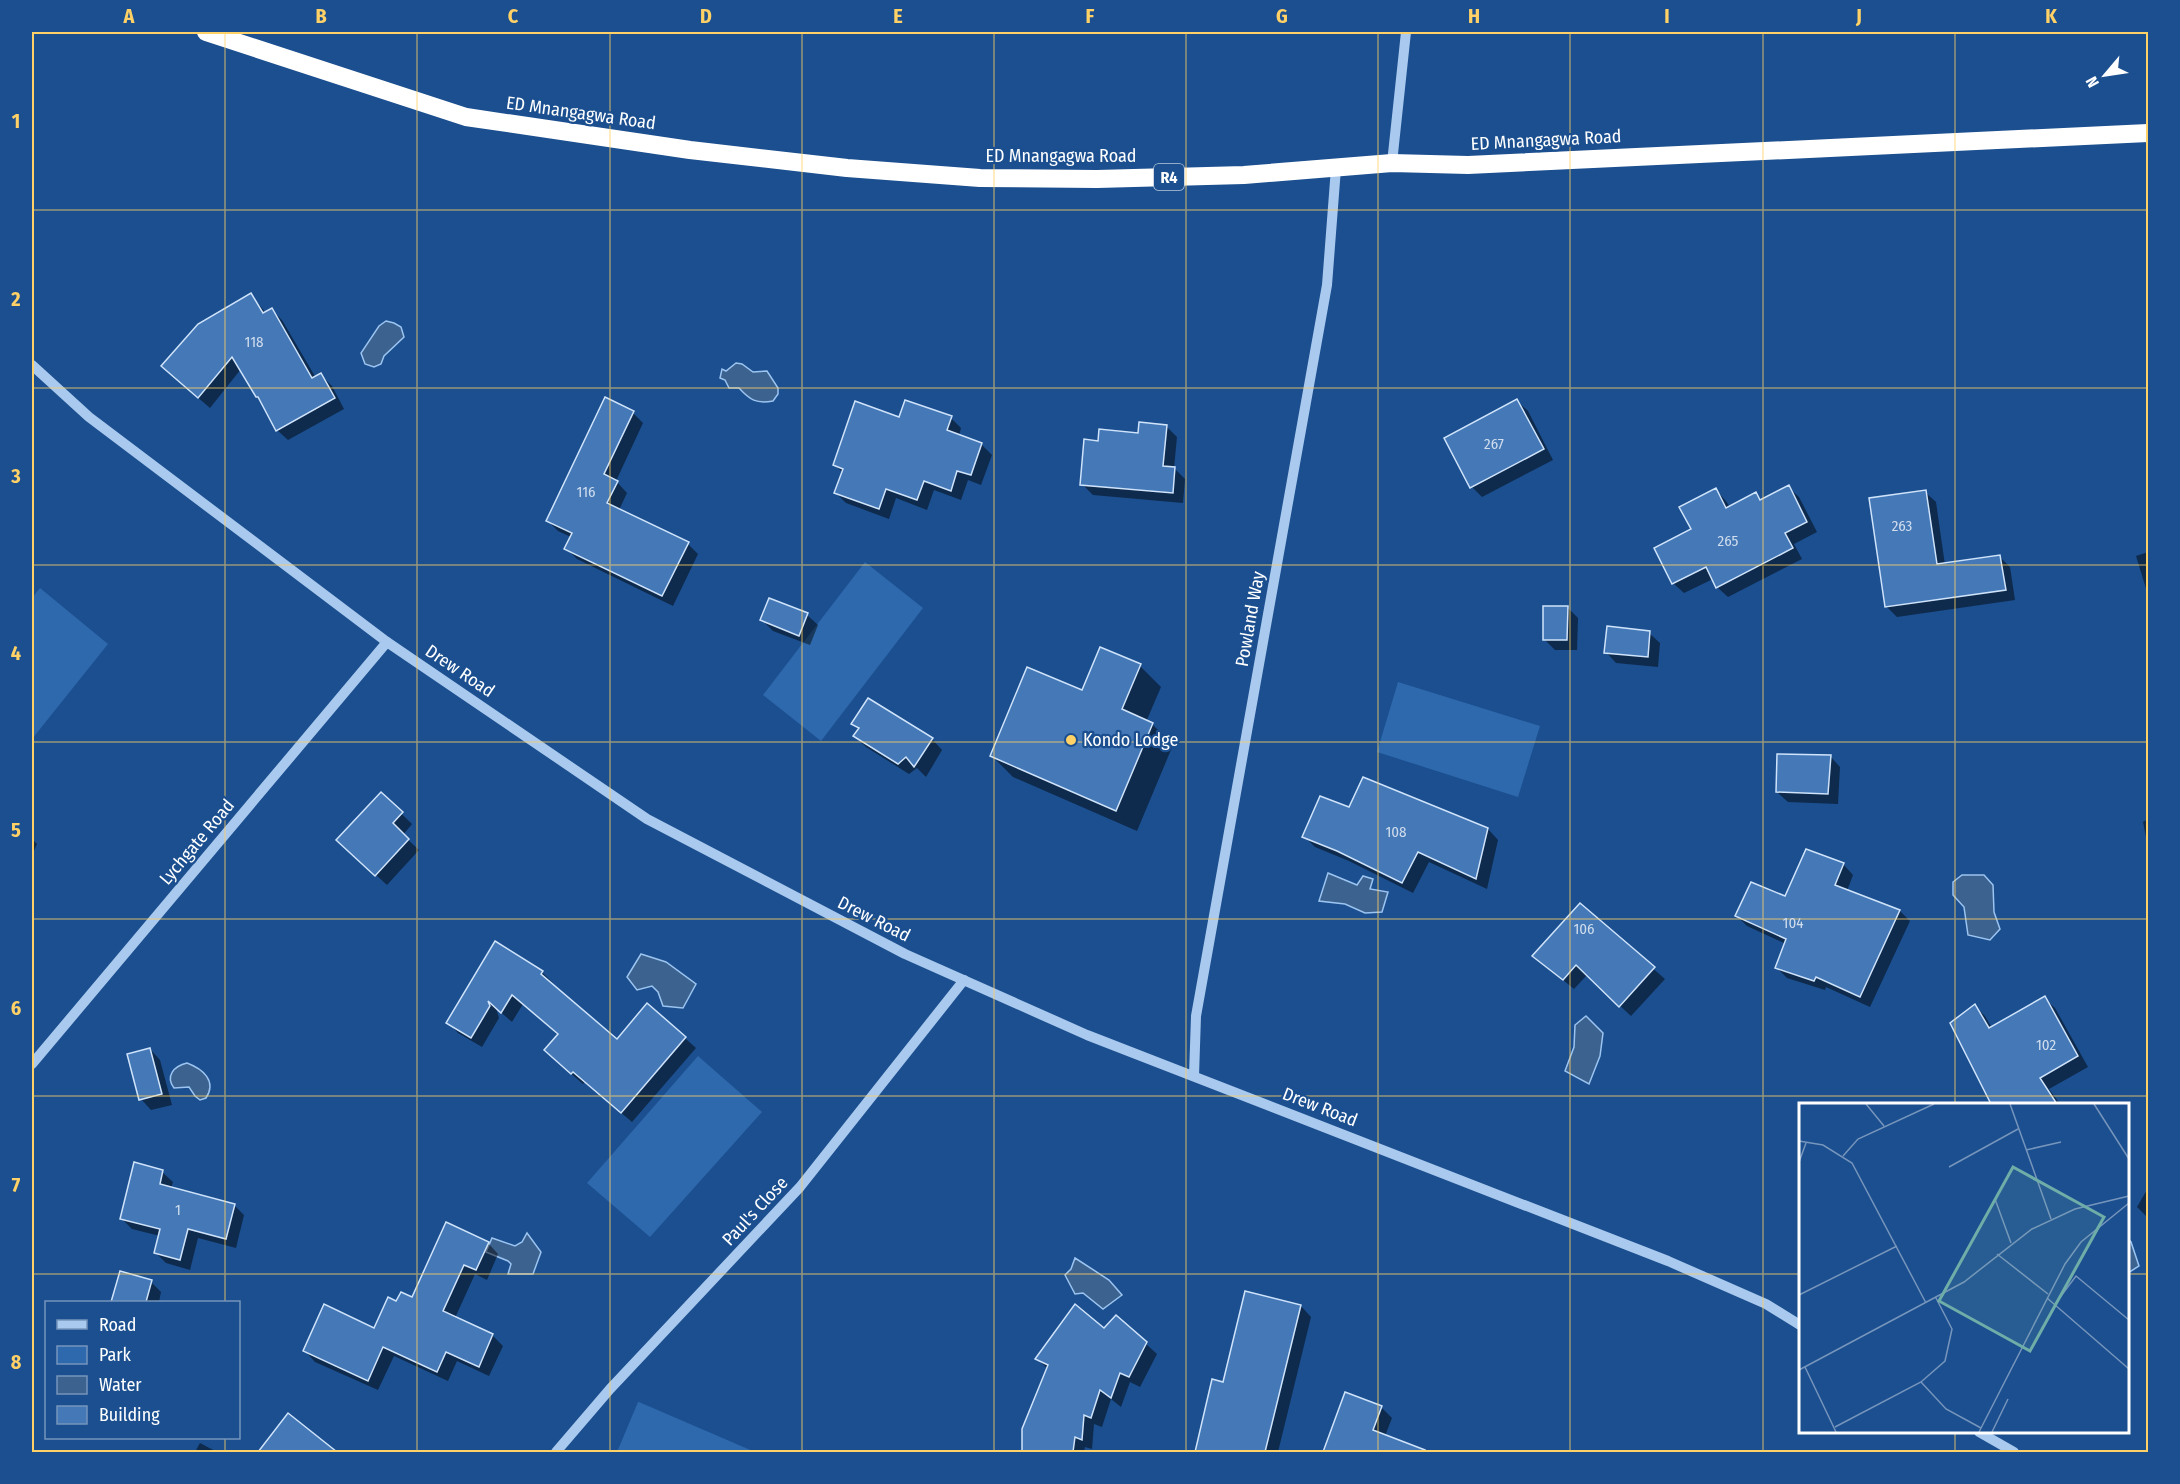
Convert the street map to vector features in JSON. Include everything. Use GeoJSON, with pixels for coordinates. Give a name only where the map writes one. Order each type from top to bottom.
{"type":"FeatureCollection","features":[{"type":"Feature","properties":{"kind":"highway","name":"ED Mnangagwa Road"},"geometry":{"type":"LineString","coordinates":[[206,32],[466,117],[690,150],[847,168],[980,178],[1097,179],[1244,175],[1392,164],[1468,165],[2148,133]]}},
{"type":"Feature","properties":{"kind":"street"},"geometry":{"type":"LineString","coordinates":[[1392,164],[1406,32]]}},
{"type":"Feature","properties":{"kind":"street","name":"Powland Way"},"geometry":{"type":"LineString","coordinates":[[1194,1076],[1196,1016],[1327,285],[1336,168]]}},
{"type":"Feature","properties":{"kind":"street","name":"Drew Road"},"geometry":{"type":"LineString","coordinates":[[32,366],[89,417],[387,642],[647,819],[895,948],[1087,1035],[1668,1261],[1766,1304],[1799,1324]]}},
{"type":"Feature","properties":{"kind":"street","name":"Lychgate Road"},"geometry":{"type":"LineString","coordinates":[[32,1064],[387,642]]}},
{"type":"Feature","properties":{"kind":"street","name":"Paul's Close"},"geometry":{"type":"LineString","coordinates":[[556,1452],[610,1389],[800,1187],[964,980]]}},
{"type":"Feature","properties":{"kind":"street"},"geometry":{"type":"LineString","coordinates":[[1982,1433],[2014,1452]]}},
{"type":"Feature","properties":{"kind":"green space"},"geometry":{"type":"Polygon","coordinates":[[[865,562],[923,608],[821,741],[763,695],[865,562]]]}},
{"type":"Feature","properties":{"kind":"green space"},"geometry":{"type":"Polygon","coordinates":[[[40,588],[108,644],[32,739],[32,598],[40,588]]]}},
{"type":"Feature","properties":{"kind":"green space"},"geometry":{"type":"Polygon","coordinates":[[[1398,682],[1540,726],[1518,797],[1377,752],[1398,682]]]}},
{"type":"Feature","properties":{"kind":"green space"},"geometry":{"type":"Polygon","coordinates":[[[698,1056],[762,1112],[650,1237],[587,1183],[698,1056]]]}},
{"type":"Feature","properties":{"kind":"green space"},"geometry":{"type":"Polygon","coordinates":[[[639,1402],[755,1452],[617,1452],[639,1402]]]}},
{"type":"Feature","properties":{"kind":"water"},"geometry":{"type":"Polygon","coordinates":[[[386,321],[401,327],[404,337],[384,356],[381,364],[374,367],[365,364],[361,353],[379,326],[386,321]]]}},
{"type":"Feature","properties":{"kind":"water"},"geometry":{"type":"Polygon","coordinates":[[[736,363],[742,364],[753,372],[767,371],[778,388],[778,394],[773,401],[758,401],[750,398],[739,388],[729,388],[725,380],[720,378],[722,369],[726,371],[736,363]]]}},
{"type":"Feature","properties":{"kind":"water"},"geometry":{"type":"Polygon","coordinates":[[[1328,873],[1357,885],[1363,876],[1373,879],[1370,889],[1388,892],[1382,912],[1365,913],[1345,904],[1319,901],[1328,873]]]}},
{"type":"Feature","properties":{"kind":"water"},"geometry":{"type":"Polygon","coordinates":[[[1962,875],[1984,875],[1993,885],[1994,912],[2000,929],[1990,940],[1968,935],[1964,907],[1953,895],[1953,882],[1962,875]]]}},
{"type":"Feature","properties":{"kind":"water"},"geometry":{"type":"Polygon","coordinates":[[[641,954],[666,962],[696,984],[683,1008],[663,1006],[658,992],[652,986],[637,990],[627,977],[641,954]]]}},
{"type":"Feature","properties":{"kind":"water"},"geometry":{"type":"Polygon","coordinates":[[[1586,1016],[1603,1033],[1600,1056],[1589,1084],[1565,1071],[1574,1047],[1575,1025],[1586,1016]]]}},
{"type":"Feature","properties":{"kind":"water"},"geometry":{"type":"Polygon","coordinates":[[[187,1063],[207,1076],[210,1086],[206,1098],[200,1100],[189,1087],[174,1088],[171,1084],[172,1072],[178,1066],[187,1063]]]}},
{"type":"Feature","properties":{"kind":"water"},"geometry":{"type":"Polygon","coordinates":[[[527,1233],[541,1252],[533,1274],[508,1274],[511,1264],[508,1261],[486,1252],[492,1238],[515,1246],[522,1242],[527,1233]]]}},
{"type":"Feature","properties":{"kind":"water"},"geometry":{"type":"Polygon","coordinates":[[[2129,1240],[2131,1242],[2139,1266],[2129,1272],[2129,1240]]]}},
{"type":"Feature","properties":{"kind":"water"},"geometry":{"type":"Polygon","coordinates":[[[1075,1258],[1109,1280],[1122,1295],[1103,1309],[1083,1293],[1075,1294],[1065,1275],[1071,1269],[1075,1258]]]}},
{"type":"Feature","properties":{"kind":"building"},"geometry":{"type":"Polygon","coordinates":[[[251,293],[263,313],[272,308],[312,378],[321,373],[335,398],[276,431],[258,397],[232,357],[198,398],[161,366],[198,324],[251,293]]]}},
{"type":"Feature","properties":{"kind":"building"},"geometry":{"type":"Polygon","coordinates":[[[605,397],[634,411],[604,474],[618,481],[607,503],[689,542],[662,596],[564,549],[572,533],[546,521],[605,397]]]}},
{"type":"Feature","properties":{"kind":"building"},"geometry":{"type":"Polygon","coordinates":[[[1517,399],[1544,449],[1470,488],[1444,438],[1517,399]]]}},
{"type":"Feature","properties":{"kind":"building"},"geometry":{"type":"Polygon","coordinates":[[[905,400],[952,416],[947,430],[982,443],[971,475],[957,471],[951,491],[924,481],[917,500],[886,489],[879,509],[834,493],[843,469],[833,465],[855,401],[899,417],[905,400]]]}},
{"type":"Feature","properties":{"kind":"building"},"geometry":{"type":"Polygon","coordinates":[[[1139,422],[1167,425],[1163,466],[1175,467],[1173,493],[1080,485],[1084,439],[1098,441],[1099,429],[1138,433],[1139,422]]]}},
{"type":"Feature","properties":{"kind":"building"},"geometry":{"type":"Polygon","coordinates":[[[1789,485],[1807,522],[1785,533],[1793,548],[1716,588],[1706,567],[1672,584],[1654,548],[1691,529],[1679,507],[1716,488],[1726,508],[1756,492],[1760,500],[1789,485]]]}},
{"type":"Feature","properties":{"kind":"building"},"geometry":{"type":"Polygon","coordinates":[[[1926,490],[1937,564],[2000,555],[2006,590],[1885,607],[1869,498],[1926,490]]]}},
{"type":"Feature","properties":{"kind":"building"},"geometry":{"type":"Polygon","coordinates":[[[769,598],[808,613],[799,636],[760,620],[769,598]]]}},
{"type":"Feature","properties":{"kind":"building"},"geometry":{"type":"Polygon","coordinates":[[[1543,606],[1568,606],[1567,640],[1543,640],[1543,606]]]}},
{"type":"Feature","properties":{"kind":"building"},"geometry":{"type":"Polygon","coordinates":[[[1607,626],[1650,631],[1648,657],[1604,653],[1607,626]]]}},
{"type":"Feature","properties":{"kind":"building","name":"Kondo Lodge"},"geometry":{"type":"Polygon","coordinates":[[[1100,647],[1141,664],[1122,709],[1153,723],[1116,811],[990,756],[1027,667],[1082,690],[1100,647]]]}},
{"type":"Feature","properties":{"kind":"building"},"geometry":{"type":"Polygon","coordinates":[[[868,698],[933,738],[914,767],[906,757],[898,764],[853,736],[859,728],[851,724],[868,698]]]}},
{"type":"Feature","properties":{"kind":"building"},"geometry":{"type":"Polygon","coordinates":[[[1777,754],[1831,755],[1828,794],[1776,792],[1777,754]]]}},
{"type":"Feature","properties":{"kind":"building"},"geometry":{"type":"Polygon","coordinates":[[[1363,777],[1488,828],[1476,879],[1418,852],[1402,883],[1337,851],[1302,837],[1320,796],[1349,807],[1363,777]]]}},
{"type":"Feature","properties":{"kind":"building"},"geometry":{"type":"Polygon","coordinates":[[[381,792],[403,812],[393,823],[409,839],[375,876],[336,840],[381,792]]]}},
{"type":"Feature","properties":{"kind":"building"},"geometry":{"type":"Polygon","coordinates":[[[1806,849],[1844,863],[1835,885],[1900,910],[1860,997],[1816,977],[1814,981],[1775,968],[1786,939],[1735,916],[1751,882],[1785,896],[1806,849]]]}},
{"type":"Feature","properties":{"kind":"building"},"geometry":{"type":"Polygon","coordinates":[[[1580,903],[1655,967],[1619,1007],[1576,965],[1563,980],[1532,956],[1580,903]]]}},
{"type":"Feature","properties":{"kind":"building"},"geometry":{"type":"Polygon","coordinates":[[[495,941],[543,971],[541,974],[617,1039],[647,1003],[686,1037],[621,1113],[544,1050],[558,1034],[512,995],[501,1013],[488,1001],[490,1006],[471,1038],[446,1023],[495,941]]]}},
{"type":"Feature","properties":{"kind":"building"},"geometry":{"type":"Polygon","coordinates":[[[2045,996],[2078,1056],[2040,1078],[2056,1103],[1990,1103],[1950,1023],[1975,1004],[1989,1028],[2045,996]]]}},
{"type":"Feature","properties":{"kind":"building"},"geometry":{"type":"Polygon","coordinates":[[[150,1048],[162,1094],[139,1100],[127,1054],[150,1048]]]}},
{"type":"Feature","properties":{"kind":"building"},"geometry":{"type":"Polygon","coordinates":[[[134,1162],[163,1170],[160,1184],[235,1204],[226,1239],[188,1229],[180,1260],[154,1253],[160,1229],[120,1219],[134,1162]]]}},
{"type":"Feature","properties":{"kind":"building"},"geometry":{"type":"Polygon","coordinates":[[[446,1222],[489,1242],[476,1270],[464,1265],[443,1311],[493,1334],[479,1367],[446,1352],[437,1372],[383,1347],[368,1381],[303,1351],[324,1304],[374,1328],[388,1297],[396,1301],[401,1292],[412,1297],[446,1222]]]}},
{"type":"Feature","properties":{"kind":"building"},"geometry":{"type":"Polygon","coordinates":[[[120,1271],[152,1280],[146,1301],[111,1301],[120,1271]]]}},
{"type":"Feature","properties":{"kind":"building"},"geometry":{"type":"Polygon","coordinates":[[[1245,1291],[1301,1305],[1265,1452],[1195,1452],[1212,1379],[1223,1382],[1245,1291]]]}},
{"type":"Feature","properties":{"kind":"building"},"geometry":{"type":"Polygon","coordinates":[[[1075,1304],[1104,1328],[1116,1315],[1147,1342],[1129,1377],[1120,1373],[1111,1398],[1100,1390],[1091,1418],[1084,1415],[1082,1440],[1075,1437],[1073,1452],[1022,1452],[1022,1429],[1048,1365],[1035,1359],[1075,1304]]]}},
{"type":"Feature","properties":{"kind":"building"},"geometry":{"type":"Polygon","coordinates":[[[1345,1392],[1382,1406],[1373,1430],[1425,1450],[1424,1452],[1323,1452],[1345,1392]]]}},
{"type":"Feature","properties":{"kind":"building"},"geometry":{"type":"Polygon","coordinates":[[[288,1413],[337,1452],[258,1452],[288,1413]]]}},
{"type":"Feature","properties":{"kind":"place","name":"Kondo Lodge"},"geometry":{"type":"Point","coordinates":[1071,740]}}]}
